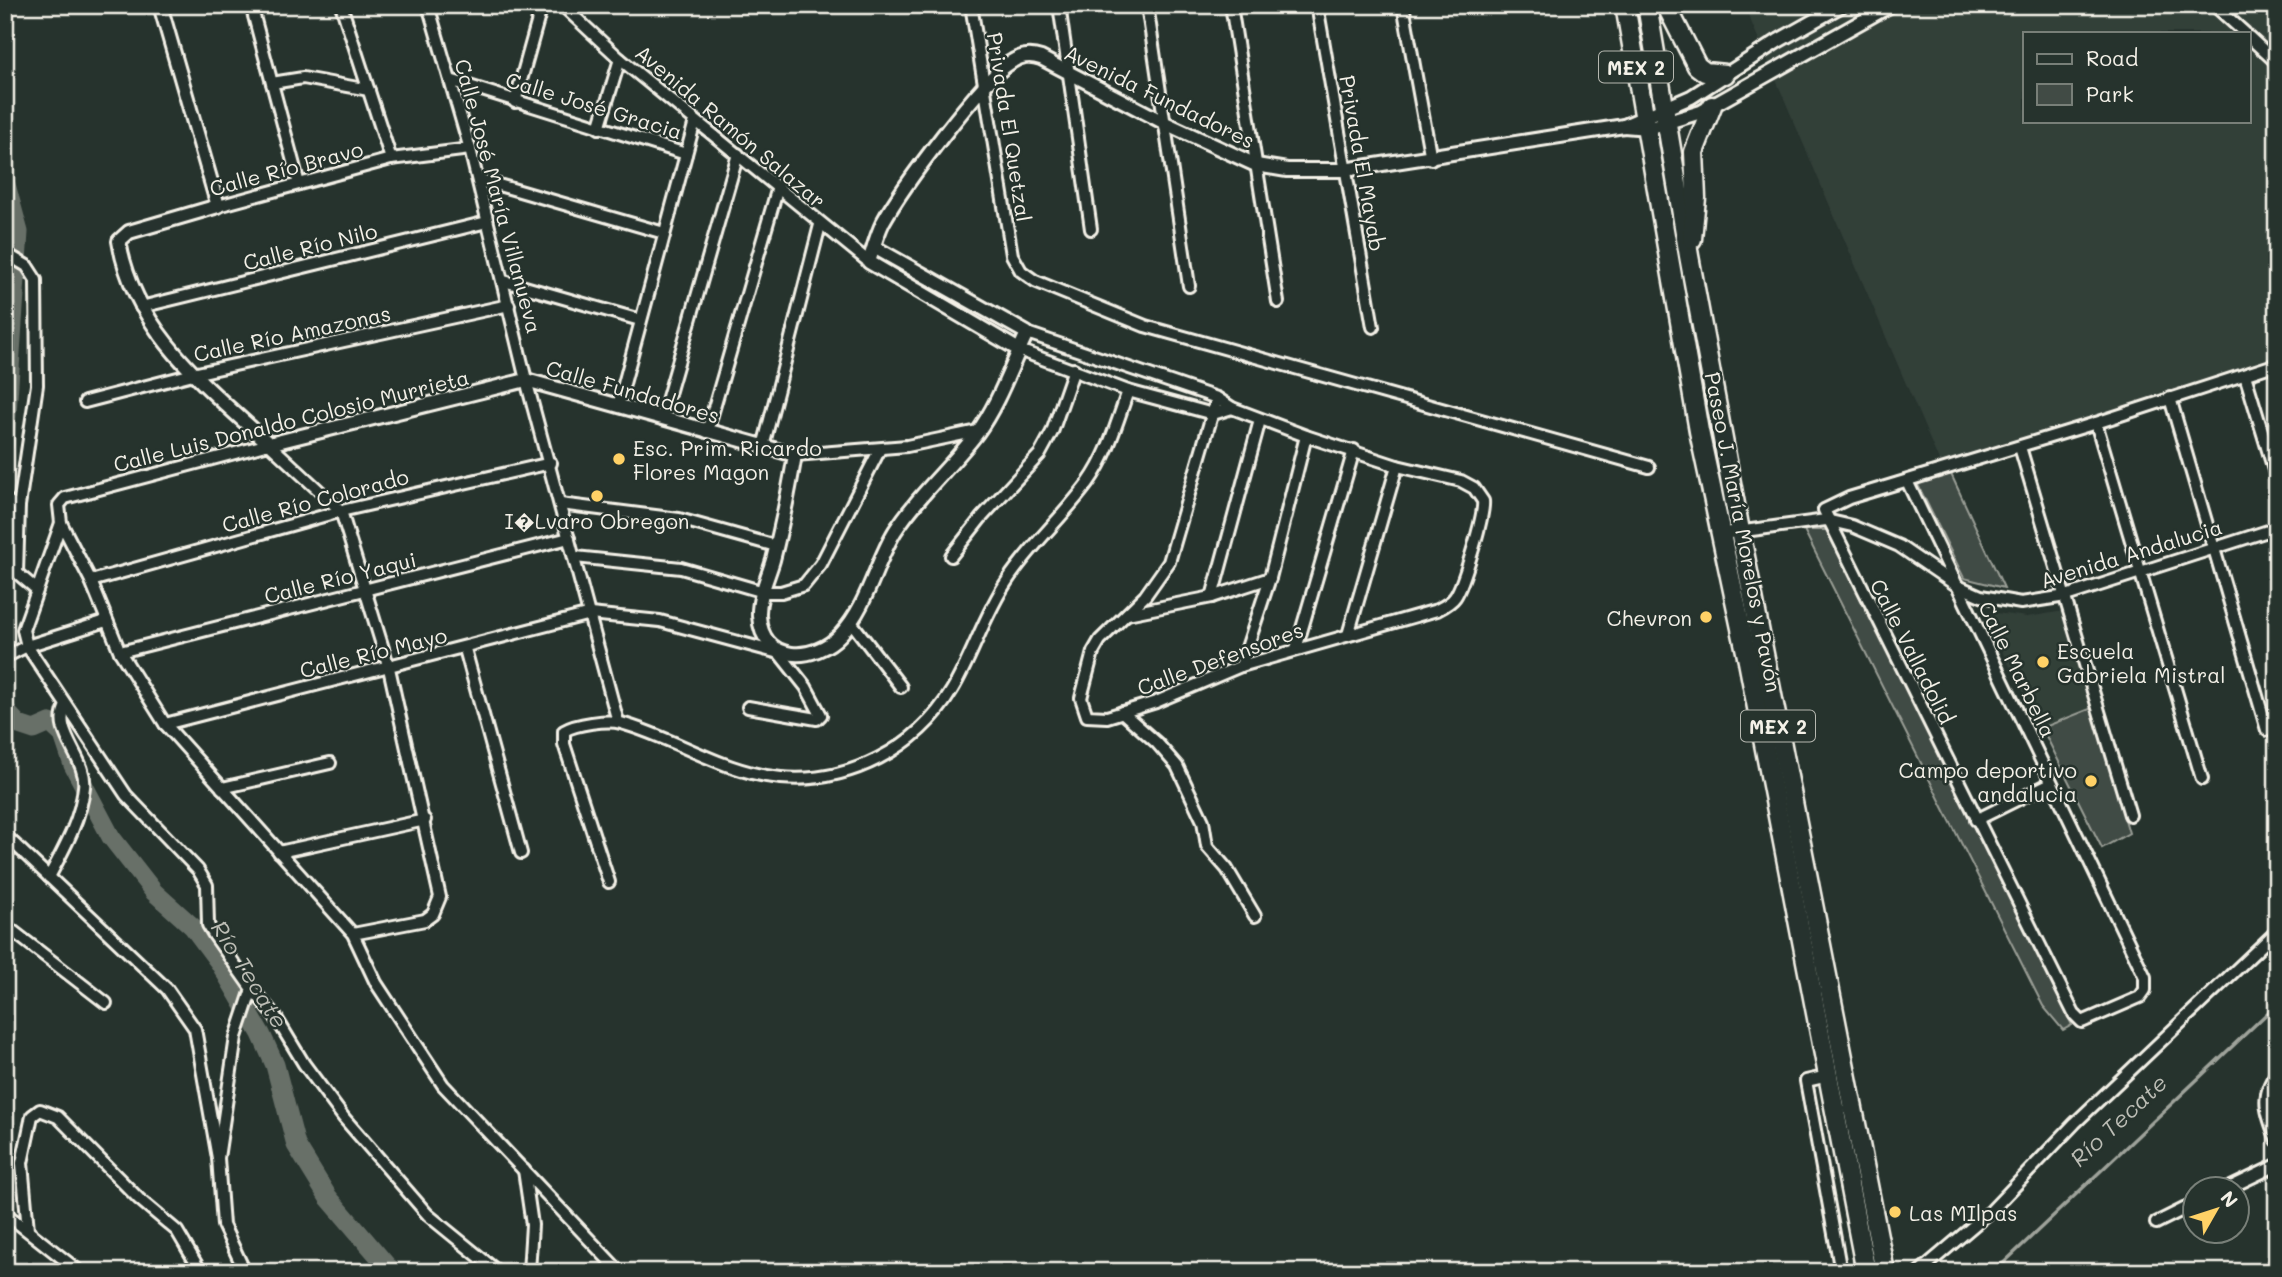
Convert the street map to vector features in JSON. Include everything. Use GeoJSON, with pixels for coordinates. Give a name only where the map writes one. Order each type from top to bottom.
{"type":"FeatureCollection","features":[{"type":"Feature","properties":{"kind":"highway","name":"Paseo J. María Morelos y Pavón"},"geometry":{"type":"LineString","coordinates":[[1625,5],[1699,431],[1731,532],[1885,1272]]}},
{"type":"Feature","properties":{"kind":"highway","name":"Paseo J. María Morelos y Pavón"},"geometry":{"type":"LineString","coordinates":[[1647,5],[1667,116],[1731,532],[1828,1076],[1866,1272]]}},
{"type":"Feature","properties":{"kind":"highway"},"geometry":{"type":"LineString","coordinates":[[1666,5],[1697,66],[1705,72],[1724,74]]}},
{"type":"Feature","properties":{"kind":"highway"},"geometry":{"type":"LineString","coordinates":[[1689,256],[1695,214],[1694,152],[1712,106]]}},
{"type":"Feature","properties":{"kind":"street"},"geometry":{"type":"LineString","coordinates":[[160,5],[218,206]]}},
{"type":"Feature","properties":{"kind":"street"},"geometry":{"type":"LineString","coordinates":[[251,5],[299,184]]}},
{"type":"Feature","properties":{"kind":"street"},"geometry":{"type":"LineString","coordinates":[[341,5],[391,159]]}},
{"type":"Feature","properties":{"kind":"street","name":"Calle José María Villanueva"},"geometry":{"type":"LineString","coordinates":[[428,5],[478,179],[526,380],[551,463],[618,722]]}},
{"type":"Feature","properties":{"kind":"street"},"geometry":{"type":"LineString","coordinates":[[515,102],[542,5]]}},
{"type":"Feature","properties":{"kind":"street","name":"Avenida Ramón Salazar"},"geometry":{"type":"LineString","coordinates":[[562,5],[620,59],[778,187],[820,225],[849,244],[869,262],[1019,350],[1128,391],[1213,414]]}},
{"type":"Feature","properties":{"kind":"street","name":"Privada El Quetzal"},"geometry":{"type":"LineString","coordinates":[[971,5],[1012,254],[1021,271],[1034,281],[1145,326],[1649,467]]}},
{"type":"Feature","properties":{"kind":"street"},"geometry":{"type":"LineString","coordinates":[[1059,5],[1091,229]]}},
{"type":"Feature","properties":{"kind":"street"},"geometry":{"type":"LineString","coordinates":[[1147,5],[1189,286]]}},
{"type":"Feature","properties":{"kind":"street"},"geometry":{"type":"LineString","coordinates":[[1231,5],[1278,302]]}},
{"type":"Feature","properties":{"kind":"street","name":"Privada El Mayab"},"geometry":{"type":"LineString","coordinates":[[1317,5],[1373,327]]}},
{"type":"Feature","properties":{"kind":"street"},"geometry":{"type":"LineString","coordinates":[[1403,5],[1431,159]]}},
{"type":"Feature","properties":{"kind":"street"},"geometry":{"type":"LineString","coordinates":[[1667,116],[1724,74],[1842,5]]}},
{"type":"Feature","properties":{"kind":"street"},"geometry":{"type":"LineString","coordinates":[[1667,116],[1712,106],[1891,5]]}},
{"type":"Feature","properties":{"kind":"street"},"geometry":{"type":"LineString","coordinates":[[2214,5],[2244,32]]}},
{"type":"Feature","properties":{"kind":"street"},"geometry":{"type":"LineString","coordinates":[[2250,38],[2277,63]]}},
{"type":"Feature","properties":{"kind":"street","name":"Avenida Fundadores"},"geometry":{"type":"LineString","coordinates":[[869,262],[896,199],[984,87],[1007,64],[1026,55],[1041,58],[1165,123],[1256,165],[1287,170],[1344,170],[1431,159],[1624,126],[1667,116]]}},
{"type":"Feature","properties":{"kind":"street"},"geometry":{"type":"LineString","coordinates":[[599,128],[620,59]]}},
{"type":"Feature","properties":{"kind":"street"},"geometry":{"type":"LineString","coordinates":[[272,83],[303,78],[369,90]]}},
{"type":"Feature","properties":{"kind":"street","name":"Calle José Gracia"},"geometry":{"type":"LineString","coordinates":[[450,80],[686,154]]}},
{"type":"Feature","properties":{"kind":"street"},"geometry":{"type":"LineString","coordinates":[[618,406],[695,121]]}},
{"type":"Feature","properties":{"kind":"street","name":"Calle Río Bravo"},"geometry":{"type":"LineString","coordinates":[[142,307],[132,287],[119,241],[128,232],[391,159],[470,149]]}},
{"type":"Feature","properties":{"kind":"street"},"geometry":{"type":"LineString","coordinates":[[662,418],[738,154]]}},
{"type":"Feature","properties":{"kind":"street"},"geometry":{"type":"LineString","coordinates":[[478,179],[664,233]]}},
{"type":"Feature","properties":{"kind":"street"},"geometry":{"type":"LineString","coordinates":[[707,432],[778,187]]}},
{"type":"Feature","properties":{"kind":"street","name":"Calle Río Nilo"},"geometry":{"type":"LineString","coordinates":[[142,307],[487,222]]}},
{"type":"Feature","properties":{"kind":"street"},"geometry":{"type":"LineString","coordinates":[[763,447],[820,225]]}},
{"type":"Feature","properties":{"kind":"street","name":"Avenida Ramón Salazar"},"geometry":{"type":"LineString","coordinates":[[849,244],[874,247],[1027,333],[1144,376],[1217,398],[1232,408],[1306,436],[1397,466],[1461,481],[1480,495],[1484,507],[1459,589],[1445,606]]}},
{"type":"Feature","properties":{"kind":"street"},"geometry":{"type":"LineString","coordinates":[[5,253],[27,266],[36,281],[37,385],[19,506],[15,566],[22,580],[36,590]]}},
{"type":"Feature","properties":{"kind":"street"},"geometry":{"type":"LineString","coordinates":[[504,281],[640,320]]}},
{"type":"Feature","properties":{"kind":"street","name":"Calle Río Amazonas"},"geometry":{"type":"LineString","coordinates":[[85,402],[192,374],[509,305]]}},
{"type":"Feature","properties":{"kind":"street"},"geometry":{"type":"LineString","coordinates":[[142,307],[153,328],[192,374],[341,511],[389,668],[439,884],[437,904],[425,920],[353,934]]}},
{"type":"Feature","properties":{"kind":"street"},"geometry":{"type":"LineString","coordinates":[[590,614],[660,621],[779,653],[799,656],[818,652],[840,636],[851,622],[882,554],[909,510],[978,431],[1027,333]]}},
{"type":"Feature","properties":{"kind":"street"},"geometry":{"type":"LineString","coordinates":[[1826,520],[1824,510],[1832,505],[2096,424],[2277,364]]}},
{"type":"Feature","properties":{"kind":"street"},"geometry":{"type":"LineString","coordinates":[[951,555],[1040,454],[1074,369]]}},
{"type":"Feature","properties":{"kind":"street"},"geometry":{"type":"LineString","coordinates":[[2245,374],[2277,480]]}},
{"type":"Feature","properties":{"kind":"street","name":"Calle Fundadores"},"geometry":{"type":"LineString","coordinates":[[526,380],[795,455],[880,449],[978,431]]}},
{"type":"Feature","properties":{"kind":"street","name":"Calle Luis Donaldo Colosio Murrieta"},"geometry":{"type":"LineString","coordinates":[[61,523],[60,505],[65,498],[526,380]]}},
{"type":"Feature","properties":{"kind":"street"},"geometry":{"type":"LineString","coordinates":[[609,882],[562,737],[569,728],[618,722],[731,767],[782,779],[843,774],[878,760],[925,723],[951,692],[1008,578],[1089,482],[1102,459],[1128,391]]}},
{"type":"Feature","properties":{"kind":"street"},"geometry":{"type":"LineString","coordinates":[[1127,614],[1145,596],[1169,562],[1217,398]]}},
{"type":"Feature","properties":{"kind":"street"},"geometry":{"type":"LineString","coordinates":[[2170,398],[2267,730]]}},
{"type":"Feature","properties":{"kind":"street"},"geometry":{"type":"LineString","coordinates":[[1213,414],[1232,408]]}},
{"type":"Feature","properties":{"kind":"street"},"geometry":{"type":"LineString","coordinates":[[1212,597],[1260,419]]}},
{"type":"Feature","properties":{"kind":"street"},"geometry":{"type":"LineString","coordinates":[[2096,424],[2202,779]]}},
{"type":"Feature","properties":{"kind":"street"},"geometry":{"type":"LineString","coordinates":[[1241,666],[1270,578],[1306,436]]}},
{"type":"Feature","properties":{"kind":"street"},"geometry":{"type":"LineString","coordinates":[[2020,447],[2130,815]]}},
{"type":"Feature","properties":{"kind":"street"},"geometry":{"type":"LineString","coordinates":[[575,557],[681,568],[764,592],[789,591],[811,578],[880,449]]}},
{"type":"Feature","properties":{"kind":"street"},"geometry":{"type":"LineString","coordinates":[[1296,649],[1354,450]]}},
{"type":"Feature","properties":{"kind":"street"},"geometry":{"type":"LineString","coordinates":[[748,707],[817,719],[821,715],[816,704],[766,638],[761,628],[759,608],[776,546],[795,455]]}},
{"type":"Feature","properties":{"kind":"street","name":"Calle Río Colorado"},"geometry":{"type":"LineString","coordinates":[[91,581],[341,511],[551,463]]}},
{"type":"Feature","properties":{"kind":"street"},"geometry":{"type":"LineString","coordinates":[[1348,635],[1397,466]]}},
{"type":"Feature","properties":{"kind":"street","name":"Calle Marbella"},"geometry":{"type":"LineString","coordinates":[[1908,481],[2143,970],[2146,987],[2140,996],[2081,1022]]}},
{"type":"Feature","properties":{"kind":"street"},"geometry":{"type":"LineString","coordinates":[[5,499],[19,506]]}},
{"type":"Feature","properties":{"kind":"street"},"geometry":{"type":"LineString","coordinates":[[560,505],[679,519],[776,546]]}},
{"type":"Feature","properties":{"kind":"street","name":"Avenida Andalucia"},"geometry":{"type":"LineString","coordinates":[[1731,532],[1826,520],[1865,531],[1899,546],[1956,585],[1981,596],[2021,603],[2066,596],[2277,528]]}},
{"type":"Feature","properties":{"kind":"street","name":"Calle Valladolid"},"geometry":{"type":"LineString","coordinates":[[1826,520],[2074,1014],[2081,1022]]}},
{"type":"Feature","properties":{"kind":"street"},"geometry":{"type":"LineString","coordinates":[[61,523],[91,581],[120,652],[165,724],[353,934],[376,983],[443,1085],[620,1272]]}},
{"type":"Feature","properties":{"kind":"street"},"geometry":{"type":"LineString","coordinates":[[61,523],[23,630],[27,646],[126,795],[198,870],[207,885],[208,925],[252,989],[275,1016],[304,1064],[344,1118],[428,1215],[498,1272]]}},
{"type":"Feature","properties":{"kind":"street","name":"Calle Río Yaqui"},"geometry":{"type":"LineString","coordinates":[[120,652],[569,538]]}},
{"type":"Feature","properties":{"kind":"street"},"geometry":{"type":"LineString","coordinates":[[1127,614],[1212,597],[1270,578]]}},
{"type":"Feature","properties":{"kind":"street","name":"Calle Defensores"},"geometry":{"type":"LineString","coordinates":[[1127,614],[1100,640],[1093,652],[1081,698],[1087,716],[1100,718],[1122,712],[1192,689],[1241,666],[1427,614],[1445,606]]}},
{"type":"Feature","properties":{"kind":"street","name":"Calle Río Mayo"},"geometry":{"type":"LineString","coordinates":[[165,724],[465,649],[590,614]]}},
{"type":"Feature","properties":{"kind":"street"},"geometry":{"type":"LineString","coordinates":[[5,657],[27,646],[106,621]]}},
{"type":"Feature","properties":{"kind":"street"},"geometry":{"type":"LineString","coordinates":[[851,622],[901,687]]}},
{"type":"Feature","properties":{"kind":"street"},"geometry":{"type":"LineString","coordinates":[[465,649],[522,853]]}},
{"type":"Feature","properties":{"kind":"street"},"geometry":{"type":"LineString","coordinates":[[49,877],[70,838],[85,786],[62,720],[66,706]]}},
{"type":"Feature","properties":{"kind":"street"},"geometry":{"type":"LineString","coordinates":[[1122,712],[1177,766],[1203,821],[1207,846],[1227,869],[1255,916]]}},
{"type":"Feature","properties":{"kind":"street"},"geometry":{"type":"LineString","coordinates":[[222,788],[330,763]]}},
{"type":"Feature","properties":{"kind":"street"},"geometry":{"type":"LineString","coordinates":[[1976,820],[2051,783]]}},
{"type":"Feature","properties":{"kind":"street"},"geometry":{"type":"LineString","coordinates":[[279,852],[425,820]]}},
{"type":"Feature","properties":{"kind":"street"},"geometry":{"type":"LineString","coordinates":[[5,835],[177,1001],[195,1029],[218,1158],[223,1225],[245,1272]]}},
{"type":"Feature","properties":{"kind":"street"},"geometry":{"type":"LineString","coordinates":[[5,925],[106,1003]]}},
{"type":"Feature","properties":{"kind":"street"},"geometry":{"type":"LineString","coordinates":[[1919,1272],[1992,1211],[2067,1131],[2277,931]]}},
{"type":"Feature","properties":{"kind":"street"},"geometry":{"type":"LineString","coordinates":[[218,1158],[236,1037],[252,989]]}},
{"type":"Feature","properties":{"kind":"street"},"geometry":{"type":"LineString","coordinates":[[2277,1073],[2271,1081],[2264,1104],[2277,1140]]}},
{"type":"Feature","properties":{"kind":"street"},"geometry":{"type":"LineString","coordinates":[[1828,1076],[1807,1081],[1841,1272]]}},
{"type":"Feature","properties":{"kind":"street"},"geometry":{"type":"LineString","coordinates":[[28,1230],[22,1163],[32,1116],[40,1110],[58,1117],[139,1199],[177,1231],[201,1272]]}},
{"type":"Feature","properties":{"kind":"street"},"geometry":{"type":"LineString","coordinates":[[2250,1177],[2277,1165]]}},
{"type":"Feature","properties":{"kind":"street"},"geometry":{"type":"LineString","coordinates":[[524,1170],[531,1225],[529,1272]]}},
{"type":"Feature","properties":{"kind":"street"},"geometry":{"type":"LineString","coordinates":[[2156,1223],[2180,1211]]}},
{"type":"Feature","properties":{"kind":"street"},"geometry":{"type":"LineString","coordinates":[[5,1213],[80,1272]]}},
{"type":"Feature","properties":{"kind":"shaded area"},"geometry":{"type":"Polygon","coordinates":[[[1744,5],[2277,5],[2277,357],[1942,468],[1744,5]]]}},
{"type":"Feature","properties":{"kind":"shaded area","name":"Escuela Gabriela Mistral"},"geometry":{"type":"Polygon","coordinates":[[[1981,611],[2027,617],[2064,611],[2092,708],[2042,728],[1981,611]]]}},
{"type":"Feature","properties":{"kind":"green space"},"geometry":{"type":"Polygon","coordinates":[[[1951,474],[2004,588],[1964,578],[1917,483],[1951,474]]]}},
{"type":"Feature","properties":{"kind":"green space"},"geometry":{"type":"Polygon","coordinates":[[[1804,530],[1827,530],[2072,1025],[2063,1030],[2043,1006],[1804,530]]]}},
{"type":"Feature","properties":{"kind":"green space","name":"Campo deportivo andalucia"},"geometry":{"type":"Polygon","coordinates":[[[2092,708],[2129,833],[2102,848],[2042,728],[2092,708]]]}},
{"type":"Feature","properties":{"kind":"waterway","name":"Río Tecate"},"geometry":{"type":"LineString","coordinates":[[5,181],[19,232],[5,444]]}},
{"type":"Feature","properties":{"kind":"waterway","name":"Río Tecate"},"geometry":{"type":"LineString","coordinates":[[5,710],[19,725],[34,730],[50,723],[63,735],[73,765],[111,837],[154,892],[193,927],[219,962],[261,1034],[275,1065],[296,1145],[328,1197],[395,1272]]}},
{"type":"Feature","properties":{"kind":"waterway","name":"Río Tecate"},"geometry":{"type":"LineString","coordinates":[[1994,1272],[2277,1004]]}},
{"type":"Feature","properties":{"kind":"place","name":"Esc. Prim. Ricardo Flores Magon"},"geometry":{"type":"Point","coordinates":[619,459]}},
{"type":"Feature","properties":{"kind":"place","name":"I�Lvaro Obregon"},"geometry":{"type":"Point","coordinates":[597,496]}},
{"type":"Feature","properties":{"kind":"place","name":"Chevron"},"geometry":{"type":"Point","coordinates":[1706,617]}},
{"type":"Feature","properties":{"kind":"place","name":"Escuela Gabriela Mistral"},"geometry":{"type":"Point","coordinates":[2043,662]}},
{"type":"Feature","properties":{"kind":"place","name":"Campo deportivo andalucia"},"geometry":{"type":"Point","coordinates":[2091,781]}},
{"type":"Feature","properties":{"kind":"place","name":"Las MIlpas"},"geometry":{"type":"Point","coordinates":[1895,1212]}}]}
